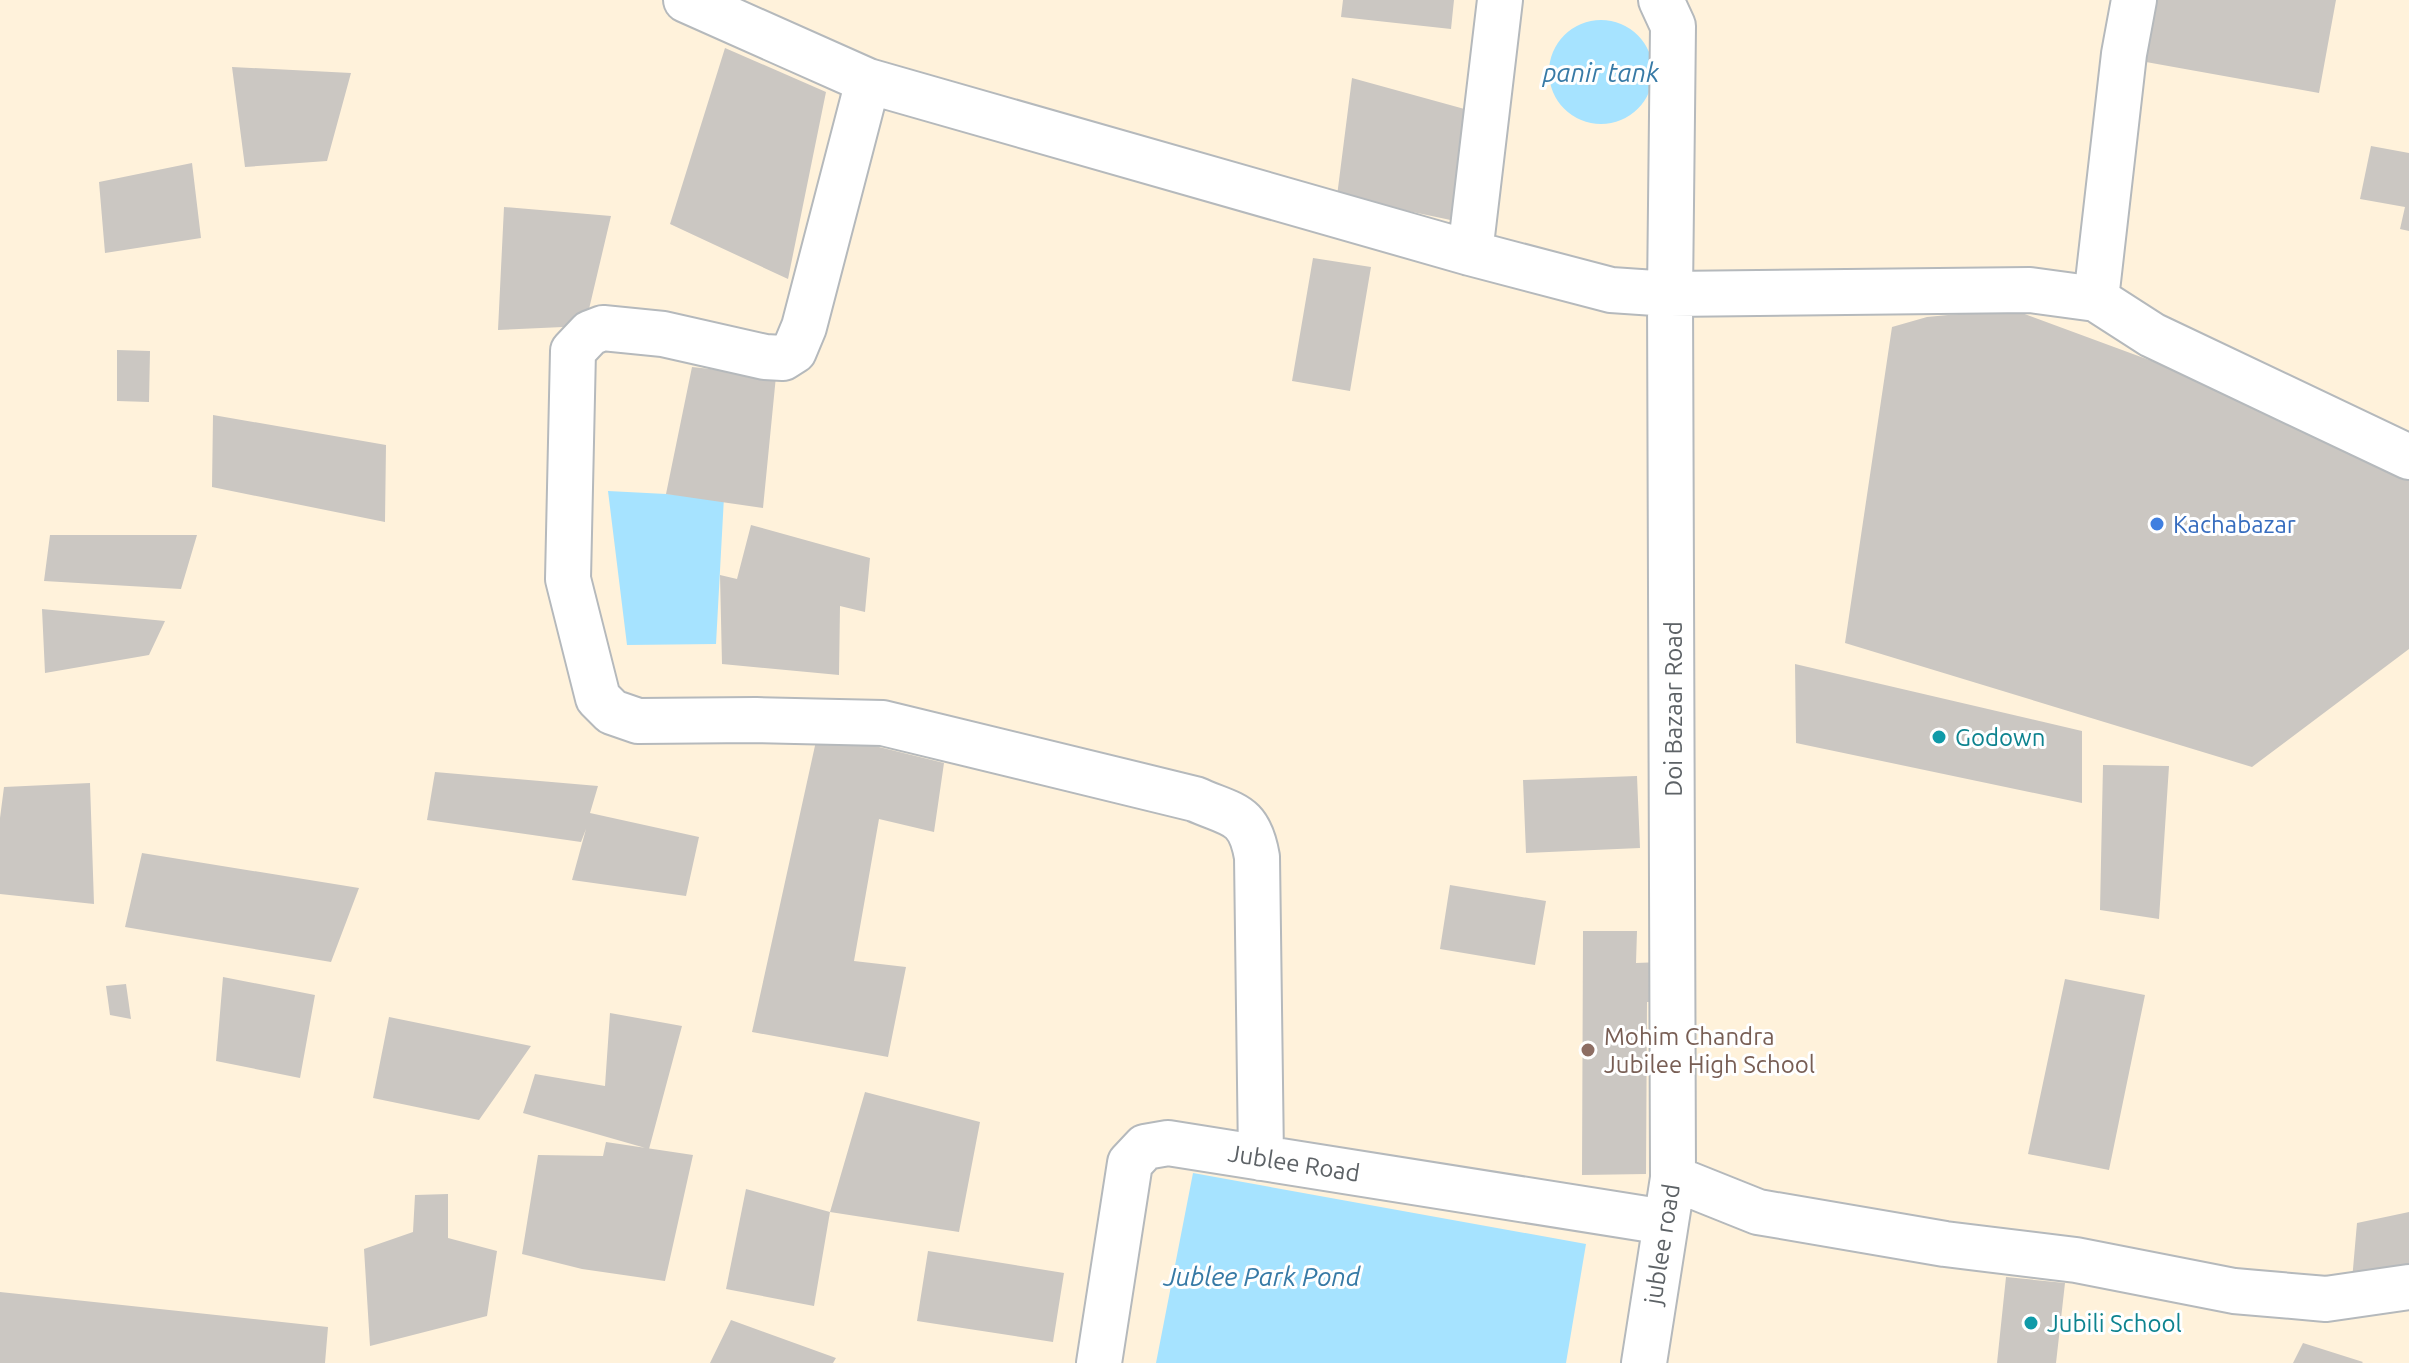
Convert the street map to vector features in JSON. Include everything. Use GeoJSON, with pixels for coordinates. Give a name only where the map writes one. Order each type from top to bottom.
{"type":"FeatureCollection","features":[{"type":"Feature","properties":{"kind":"street"},"geometry":{"type":"LineString","coordinates":[[686,0],[868,81],[1470,253],[1611,290],[1670,294],[2030,290],[2096,299],[2152,335],[2409,457]]}},
{"type":"Feature","properties":{"kind":"street"},"geometry":{"type":"LineString","coordinates":[[1470,253],[1500,0]]}},
{"type":"Feature","properties":{"kind":"street","name":"Doi Bazaar Road"},"geometry":{"type":"LineString","coordinates":[[1661,0],[1673,26],[1670,294],[1672,1125]]}},
{"type":"Feature","properties":{"kind":"street"},"geometry":{"type":"LineString","coordinates":[[2096,299],[2124,54],[2134,0]]}},
{"type":"Feature","properties":{"kind":"street"},"geometry":{"type":"LineString","coordinates":[[868,81],[804,327],[794,351],[783,358],[765,357],[663,334],[603,328],[590,333],[573,351],[568,579],[598,698],[612,712],[638,721],[883,723],[1195,799],[1243,820],[1252,833],[1257,857],[1261,1158]]}},
{"type":"Feature","properties":{"kind":"street","name":"jublee road"},"geometry":{"type":"LineString","coordinates":[[1644,1363],[1673,1178],[1672,1125]]}},
{"type":"Feature","properties":{"kind":"street","name":"Jublee Road"},"geometry":{"type":"LineString","coordinates":[[1099,1363],[1130,1163],[1145,1147],[1168,1143],[1665,1222]]}},
{"type":"Feature","properties":{"kind":"street"},"geometry":{"type":"LineString","coordinates":[[1673,1178],[1758,1212],[1945,1244],[2076,1260],[2234,1291],[2326,1299],[2409,1287]]}},
{"type":"Feature","properties":{"kind":"shaded area"},"geometry":{"type":"Polygon","coordinates":[[[0,0],[2409,0],[2409,1363],[0,1363],[0,0]]]}},
{"type":"Feature","properties":{"kind":"water","name":"panir tank"},"geometry":{"type":"Polygon","coordinates":[[[1601,20],[1621,24],[1644,43],[1653,72],[1649,92],[1630,115],[1601,124],[1581,120],[1558,101],[1549,72],[1553,52],[1572,29],[1601,20]]]}},
{"type":"Feature","properties":{"kind":"water"},"geometry":{"type":"Polygon","coordinates":[[[608,491],[724,497],[716,644],[627,645],[608,491]]]}},
{"type":"Feature","properties":{"kind":"water","name":"Jublee Park Pond"},"geometry":{"type":"Polygon","coordinates":[[[1193,1173],[1586,1244],[1566,1363],[1156,1363],[1193,1173]]]}},
{"type":"Feature","properties":{"kind":"building"},"geometry":{"type":"Polygon","coordinates":[[[1343,0],[1454,0],[1451,29],[1341,17],[1343,0]]]}},
{"type":"Feature","properties":{"kind":"building"},"geometry":{"type":"Polygon","coordinates":[[[2157,0],[2336,0],[2319,93],[2146,62],[2157,0]]]}},
{"type":"Feature","properties":{"kind":"building"},"geometry":{"type":"Polygon","coordinates":[[[725,48],[826,92],[788,279],[670,224],[725,48]]]}},
{"type":"Feature","properties":{"kind":"building"},"geometry":{"type":"Polygon","coordinates":[[[232,67],[351,73],[327,161],[245,167],[232,67]]]}},
{"type":"Feature","properties":{"kind":"building"},"geometry":{"type":"Polygon","coordinates":[[[1352,78],[1479,113],[1460,222],[1337,196],[1352,78]]]}},
{"type":"Feature","properties":{"kind":"building"},"geometry":{"type":"Polygon","coordinates":[[[2371,146],[2409,153],[2409,231],[2400,229],[2405,207],[2360,199],[2371,146]]]}},
{"type":"Feature","properties":{"kind":"building"},"geometry":{"type":"Polygon","coordinates":[[[192,163],[201,238],[105,253],[99,182],[192,163]]]}},
{"type":"Feature","properties":{"kind":"building"},"geometry":{"type":"Polygon","coordinates":[[[504,207],[611,216],[585,326],[498,330],[504,207]]]}},
{"type":"Feature","properties":{"kind":"building"},"geometry":{"type":"Polygon","coordinates":[[[1313,258],[1371,267],[1350,391],[1292,381],[1313,258]]]}},
{"type":"Feature","properties":{"kind":"building"},"geometry":{"type":"Polygon","coordinates":[[[2011,309],[2198,378],[2409,471],[2409,649],[2252,767],[1845,643],[1892,327],[1927,317],[2011,309]]]}},
{"type":"Feature","properties":{"kind":"building"},"geometry":{"type":"Polygon","coordinates":[[[117,350],[150,351],[149,402],[117,401],[117,350]]]}},
{"type":"Feature","properties":{"kind":"building"},"geometry":{"type":"Polygon","coordinates":[[[692,367],[776,376],[763,508],[666,494],[692,367]]]}},
{"type":"Feature","properties":{"kind":"building"},"geometry":{"type":"Polygon","coordinates":[[[213,415],[386,445],[385,522],[212,487],[213,415]]]}},
{"type":"Feature","properties":{"kind":"building"},"geometry":{"type":"Polygon","coordinates":[[[751,525],[870,558],[865,612],[840,606],[839,675],[722,664],[720,575],[737,579],[751,525]]]}},
{"type":"Feature","properties":{"kind":"building"},"geometry":{"type":"Polygon","coordinates":[[[50,535],[197,535],[181,589],[44,581],[50,535]]]}},
{"type":"Feature","properties":{"kind":"building"},"geometry":{"type":"Polygon","coordinates":[[[42,609],[165,621],[149,655],[45,673],[42,609]]]}},
{"type":"Feature","properties":{"kind":"building","name":"Godown"},"geometry":{"type":"Polygon","coordinates":[[[1795,664],[2082,731],[2082,803],[1796,743],[1795,664]]]}},
{"type":"Feature","properties":{"kind":"building"},"geometry":{"type":"Polygon","coordinates":[[[818,732],[944,763],[934,832],[879,819],[854,961],[906,967],[888,1057],[752,1032],[818,732]]]}},
{"type":"Feature","properties":{"kind":"building","name":"Godown"},"geometry":{"type":"Polygon","coordinates":[[[2103,765],[2169,766],[2159,919],[2100,910],[2103,765]]]}},
{"type":"Feature","properties":{"kind":"building"},"geometry":{"type":"Polygon","coordinates":[[[435,772],[598,786],[590,813],[699,837],[686,896],[572,880],[586,829],[581,842],[427,820],[435,772]]]}},
{"type":"Feature","properties":{"kind":"building"},"geometry":{"type":"Polygon","coordinates":[[[1637,776],[1640,848],[1526,853],[1523,780],[1637,776]]]}},
{"type":"Feature","properties":{"kind":"building"},"geometry":{"type":"Polygon","coordinates":[[[90,783],[94,904],[0,894],[0,818],[4,787],[90,783]]]}},
{"type":"Feature","properties":{"kind":"building"},"geometry":{"type":"Polygon","coordinates":[[[142,853],[359,888],[331,962],[125,927],[142,853]]]}},
{"type":"Feature","properties":{"kind":"building"},"geometry":{"type":"Polygon","coordinates":[[[1450,885],[1546,901],[1535,965],[1440,949],[1450,885]]]}},
{"type":"Feature","properties":{"kind":"building"},"geometry":{"type":"Polygon","coordinates":[[[1583,931],[1637,931],[1636,963],[1662,962],[1661,1002],[1647,1002],[1646,1174],[1582,1175],[1583,931]]]}},
{"type":"Feature","properties":{"kind":"building"},"geometry":{"type":"Polygon","coordinates":[[[223,977],[315,995],[300,1078],[216,1061],[223,977]]]}},
{"type":"Feature","properties":{"kind":"building"},"geometry":{"type":"Polygon","coordinates":[[[2065,979],[2145,995],[2109,1170],[2028,1154],[2065,979]]]}},
{"type":"Feature","properties":{"kind":"building"},"geometry":{"type":"Polygon","coordinates":[[[126,984],[131,1019],[110,1015],[106,986],[126,984]]]}},
{"type":"Feature","properties":{"kind":"building"},"geometry":{"type":"Polygon","coordinates":[[[610,1013],[682,1026],[649,1149],[523,1113],[535,1074],[605,1086],[610,1013]]]}},
{"type":"Feature","properties":{"kind":"building"},"geometry":{"type":"Polygon","coordinates":[[[389,1017],[531,1046],[479,1120],[373,1098],[389,1017]]]}},
{"type":"Feature","properties":{"kind":"building"},"geometry":{"type":"Polygon","coordinates":[[[865,1092],[980,1122],[959,1232],[830,1212],[865,1092]]]}},
{"type":"Feature","properties":{"kind":"building"},"geometry":{"type":"Polygon","coordinates":[[[606,1142],[693,1155],[665,1281],[582,1269],[522,1254],[538,1155],[603,1156],[606,1142]]]}},
{"type":"Feature","properties":{"kind":"building"},"geometry":{"type":"Polygon","coordinates":[[[746,1189],[830,1212],[814,1306],[726,1289],[746,1189]]]}},
{"type":"Feature","properties":{"kind":"building"},"geometry":{"type":"Polygon","coordinates":[[[448,1194],[448,1238],[497,1251],[487,1316],[370,1346],[364,1249],[413,1232],[415,1195],[448,1194]]]}},
{"type":"Feature","properties":{"kind":"building"},"geometry":{"type":"Polygon","coordinates":[[[2409,1212],[2409,1271],[2351,1292],[2357,1223],[2409,1212]]]}},
{"type":"Feature","properties":{"kind":"building"},"geometry":{"type":"Polygon","coordinates":[[[928,1251],[1064,1273],[1053,1342],[917,1321],[928,1251]]]}},
{"type":"Feature","properties":{"kind":"building","name":"Jubili School"},"geometry":{"type":"Polygon","coordinates":[[[2006,1277],[2065,1283],[2056,1363],[1997,1363],[2006,1277]]]}},
{"type":"Feature","properties":{"kind":"building"},"geometry":{"type":"Polygon","coordinates":[[[0,1292],[328,1327],[325,1363],[0,1363],[0,1292]]]}},
{"type":"Feature","properties":{"kind":"building"},"geometry":{"type":"Polygon","coordinates":[[[731,1320],[836,1358],[833,1363],[710,1363],[731,1320]]]}},
{"type":"Feature","properties":{"kind":"building"},"geometry":{"type":"Polygon","coordinates":[[[2303,1343],[2363,1362],[2293,1363],[2303,1343]]]}},
{"type":"Feature","properties":{"kind":"place","name":"Kachabazar"},"geometry":{"type":"Point","coordinates":[2157,524]}},
{"type":"Feature","properties":{"kind":"place","name":"Godown"},"geometry":{"type":"Point","coordinates":[1939,737]}},
{"type":"Feature","properties":{"kind":"place","name":"Mohim Chandra Jubilee High School"},"geometry":{"type":"Point","coordinates":[1588,1050]}},
{"type":"Feature","properties":{"kind":"place","name":"Jubili School"},"geometry":{"type":"Point","coordinates":[2031,1323]}}]}
